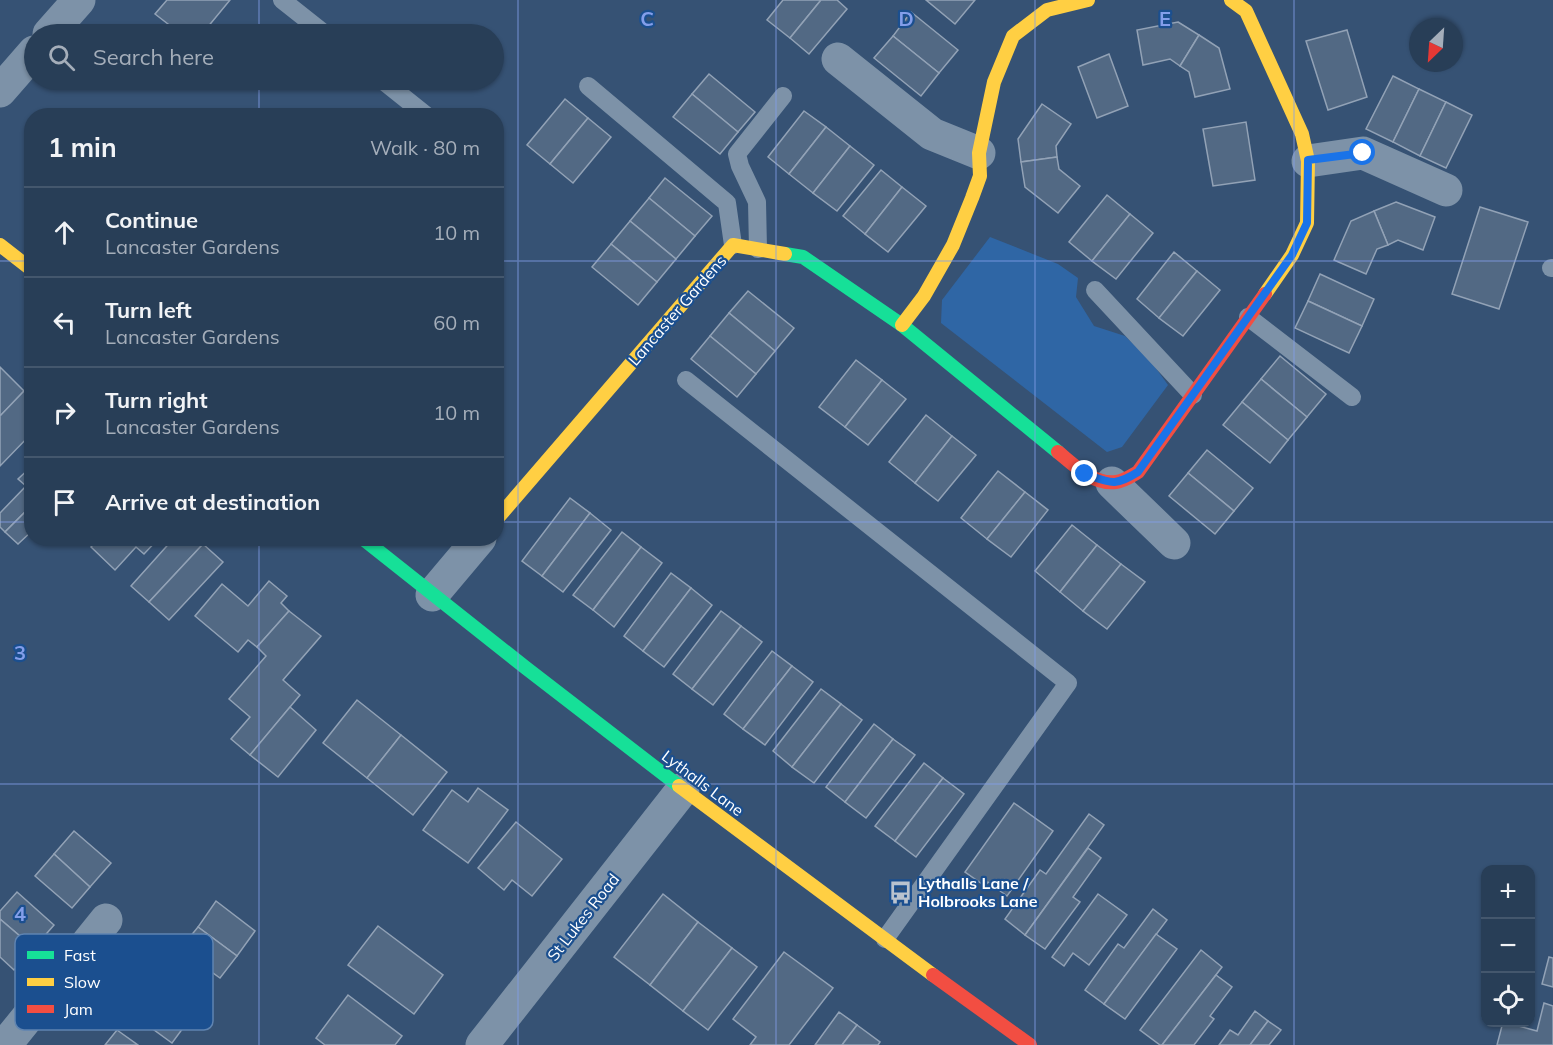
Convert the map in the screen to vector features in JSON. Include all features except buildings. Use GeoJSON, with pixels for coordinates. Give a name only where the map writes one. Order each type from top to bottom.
{"type":"FeatureCollection","features":[{"type":"Feature","properties":{"kind":"street"},"geometry":{"type":"LineString","coordinates":[[59,24],[80,0]]}},
{"type":"Feature","properties":{"kind":"street"},"geometry":{"type":"LineString","coordinates":[[902,325],[924,296],[953,245],[972,198],[980,176],[979,153],[994,82],[1013,36],[1047,10],[1088,0]]}},
{"type":"Feature","properties":{"kind":"street"},"geometry":{"type":"LineString","coordinates":[[1112,483],[1125,480],[1138,472],[1292,255],[1307,223],[1308,160],[1302,134],[1246,11],[1231,0]]}},
{"type":"Feature","properties":{"kind":"street"},"geometry":{"type":"LineString","coordinates":[[838,59],[932,134],[979,153]]}},
{"type":"Feature","properties":{"kind":"street"},"geometry":{"type":"LineString","coordinates":[[0,92],[24,64]]}},
{"type":"Feature","properties":{"kind":"street"},"geometry":{"type":"LineString","coordinates":[[1308,160],[1363,153],[1446,190]]}},
{"type":"Feature","properties":{"kind":"street"},"geometry":{"type":"LineString","coordinates":[[0,245],[24,264]]}},
{"type":"Feature","properties":{"kind":"street","name":"Lancaster Gardens"},"geometry":{"type":"LineString","coordinates":[[504,511],[733,245],[802,257],[902,325],[1085,474],[1112,483],[1174,543]]}},
{"type":"Feature","properties":{"kind":"street","name":"Lythalls Lane"},"geometry":{"type":"LineString","coordinates":[[372,546],[683,789],[1030,1045]]}},
{"type":"Feature","properties":{"kind":"street"},"geometry":{"type":"LineString","coordinates":[[432,594],[473,546]]}},
{"type":"Feature","properties":{"kind":"street","name":"St Lukes Road"},"geometry":{"type":"LineString","coordinates":[[482,1045],[683,789]]}},
{"type":"Feature","properties":{"kind":"street"},"geometry":{"type":"LineString","coordinates":[[95,934],[106,920]]}},
{"type":"Feature","properties":{"kind":"lane"},"geometry":{"type":"LineString","coordinates":[[282,0],[312,24]]}},
{"type":"Feature","properties":{"kind":"lane"},"geometry":{"type":"LineString","coordinates":[[588,86],[727,203],[733,245]]}},
{"type":"Feature","properties":{"kind":"lane"},"geometry":{"type":"LineString","coordinates":[[394,90],[417,108]]}},
{"type":"Feature","properties":{"kind":"lane"},"geometry":{"type":"LineString","coordinates":[[758,249],[757,201],[740,166],[737,154],[783,96]]}},
{"type":"Feature","properties":{"kind":"lane"},"geometry":{"type":"LineString","coordinates":[[1095,290],[1193,395]]}},
{"type":"Feature","properties":{"kind":"lane"},"geometry":{"type":"LineString","coordinates":[[1248,317],[1352,397]]}},
{"type":"Feature","properties":{"kind":"lane"},"geometry":{"type":"LineString","coordinates":[[686,380],[1068,683],[885,939]]}},
{"type":"Feature","properties":{"kind":"shaded area"},"geometry":{"type":"Polygon","coordinates":[[[990,237],[1058,264],[1078,278],[1076,297],[1094,326],[1125,336],[1150,360],[1168,385],[1122,447],[1107,452],[941,323],[942,300],[990,237]]]}},
{"type":"Feature","properties":{"kind":"traffic: fast"},"geometry":{"type":"LineString","coordinates":[[785,254],[803,257],[902,325],[1058,452]]}},
{"type":"Feature","properties":{"kind":"traffic: fast"},"geometry":{"type":"LineString","coordinates":[[372,546],[679,786]]}},
{"type":"Feature","properties":{"kind":"traffic: slow"},"geometry":{"type":"LineString","coordinates":[[902,325],[924,296],[953,245],[972,198],[980,176],[979,153],[994,82],[1013,36],[1047,10],[1088,0]]}},
{"type":"Feature","properties":{"kind":"traffic: slow"},"geometry":{"type":"LineString","coordinates":[[1231,0],[1246,11],[1302,134],[1308,161],[1307,223],[1292,255],[1265,294]]}},
{"type":"Feature","properties":{"kind":"traffic: slow"},"geometry":{"type":"LineString","coordinates":[[0,245],[24,264]]}},
{"type":"Feature","properties":{"kind":"traffic: slow"},"geometry":{"type":"LineString","coordinates":[[504,511],[733,245],[785,254]]}},
{"type":"Feature","properties":{"kind":"traffic: slow"},"geometry":{"type":"LineString","coordinates":[[679,786],[933,975]]}},
{"type":"Feature","properties":{"kind":"traffic: jam"},"geometry":{"type":"LineString","coordinates":[[1058,452],[1084,473],[1099,480],[1119,481],[1138,472],[1265,294]]}},
{"type":"Feature","properties":{"kind":"traffic: jam"},"geometry":{"type":"LineString","coordinates":[[933,975],[1030,1045]]}},
{"type":"Feature","properties":{"kind":"place","name":"Lythalls Lane / Holbrooks Lane"},"geometry":{"type":"Point","coordinates":[900,892]}},
{"type":"Feature","properties":{"kind":"route"},"geometry":{"type":"LineString","coordinates":[[1085,474],[1112,483],[1125,480],[1138,472],[1292,255],[1307,223],[1308,160],[1363,153]]}}]}
